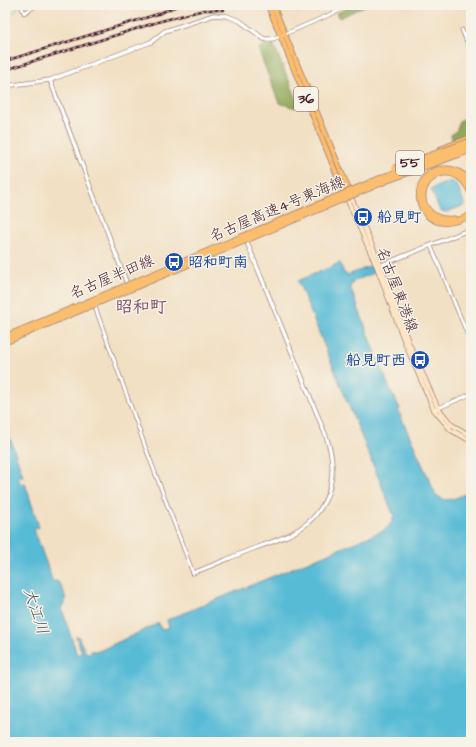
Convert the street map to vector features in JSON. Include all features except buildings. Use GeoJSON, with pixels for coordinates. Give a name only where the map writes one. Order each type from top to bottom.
{"type":"FeatureCollection","features":[{"type":"Feature","properties":{"kind":"highway"},"geometry":{"type":"LineString","coordinates":[[347,194],[408,163],[471,141]]}},
{"type":"Feature","properties":{"kind":"highway","name":"名古屋高速4号東海線"},"geometry":{"type":"LineString","coordinates":[[6,336],[347,194],[415,164],[471,145]]}},
{"type":"Feature","properties":{"kind":"highway","name":"名古屋高速4号東海線"},"geometry":{"type":"LineString","coordinates":[[5,343],[388,180],[471,150]]}},
{"type":"Feature","properties":{"kind":"highway"},"geometry":{"type":"LineString","coordinates":[[388,180],[471,154]]}},
{"type":"Feature","properties":{"kind":"highway"},"geometry":{"type":"LineString","coordinates":[[471,183],[459,172],[442,169],[426,177],[421,186],[419,196],[424,211],[437,222],[450,223],[471,215]]}},
{"type":"Feature","properties":{"kind":"highway"},"geometry":{"type":"LineString","coordinates":[[471,193],[466,183],[459,176],[444,173],[434,176],[429,180],[423,195],[428,210],[441,218],[456,218],[471,212]]}},
{"type":"Feature","properties":{"kind":"main road","name":"36"},"geometry":{"type":"LineString","coordinates":[[268,5],[283,35]]}},
{"type":"Feature","properties":{"kind":"main road","name":"36"},"geometry":{"type":"LineString","coordinates":[[273,5],[283,35],[347,194]]}},
{"type":"Feature","properties":{"kind":"main road","name":"名古屋半田線"},"geometry":{"type":"LineString","coordinates":[[5,343],[247,241],[471,137]]}},
{"type":"Feature","properties":{"kind":"main road","name":"名古屋半田線"},"geometry":{"type":"LineString","coordinates":[[6,336],[244,234],[471,145]]}},
{"type":"Feature","properties":{"kind":"main road","name":"名古屋東港線"},"geometry":{"type":"LineString","coordinates":[[347,194],[379,267],[405,343],[436,409],[452,430],[471,441]]}},
{"type":"Feature","properties":{"kind":"main road","name":"名古屋東港線"},"geometry":{"type":"LineString","coordinates":[[436,409],[452,424],[471,436]]}},
{"type":"Feature","properties":{"kind":"street"},"geometry":{"type":"LineString","coordinates":[[21,5],[24,13],[37,5]]}},
{"type":"Feature","properties":{"kind":"street"},"geometry":{"type":"LineString","coordinates":[[5,86],[50,80],[151,42],[165,31],[214,16],[227,16],[240,21],[264,39],[283,35],[352,5]]}},
{"type":"Feature","properties":{"kind":"street"},"geometry":{"type":"LineString","coordinates":[[462,30],[471,51]]}},
{"type":"Feature","properties":{"kind":"street"},"geometry":{"type":"LineString","coordinates":[[50,80],[127,284]]}},
{"type":"Feature","properties":{"kind":"street"},"geometry":{"type":"LineString","coordinates":[[379,267],[471,229]]}},
{"type":"Feature","properties":{"kind":"street"},"geometry":{"type":"LineString","coordinates":[[92,299],[144,446],[193,573],[283,536],[305,525],[322,507],[332,479],[332,461],[326,436],[244,234]]}},
{"type":"Feature","properties":{"kind":"street"},"geometry":{"type":"LineString","coordinates":[[431,246],[471,343]]}},
{"type":"Feature","properties":{"kind":"street"},"geometry":{"type":"LineString","coordinates":[[5,325],[6,336]]}},
{"type":"Feature","properties":{"kind":"street"},"geometry":{"type":"LineString","coordinates":[[436,409],[471,394]]}},
{"type":"Feature","properties":{"kind":"green space"},"geometry":{"type":"Polygon","coordinates":[[[356,5],[366,5],[340,18],[337,13],[356,5]]]}},
{"type":"Feature","properties":{"kind":"green space"},"geometry":{"type":"Polygon","coordinates":[[[268,42],[273,42],[299,104],[296,108],[279,103],[258,49],[268,42]]]}},
{"type":"Feature","properties":{"kind":"green space"},"geometry":{"type":"Polygon","coordinates":[[[469,117],[471,118],[471,132],[452,140],[451,135],[457,130],[459,121],[469,117]]]}},
{"type":"Feature","properties":{"kind":"water"},"geometry":{"type":"Polygon","coordinates":[[[451,181],[457,185],[465,205],[447,212],[440,211],[431,189],[451,181]]]}},
{"type":"Feature","properties":{"kind":"water","name":"大江川"},"geometry":{"type":"Polygon","coordinates":[[[340,263],[344,273],[348,275],[371,266],[374,273],[354,281],[350,287],[393,397],[394,396],[400,409],[398,410],[435,493],[442,498],[449,500],[465,494],[468,500],[471,499],[471,742],[5,742],[5,686],[8,677],[5,665],[5,423],[23,476],[18,479],[21,484],[25,483],[39,527],[34,529],[53,582],[57,581],[59,583],[65,595],[65,604],[61,606],[77,655],[82,653],[76,636],[78,636],[86,653],[89,653],[92,651],[99,651],[159,623],[161,630],[169,627],[167,620],[385,530],[392,522],[394,516],[298,281],[340,263]]]}},
{"type":"Feature","properties":{"kind":"waterway"},"geometry":{"type":"LineString","coordinates":[[5,21],[20,6]]}},
{"type":"Feature","properties":{"kind":"railway"},"geometry":{"type":"LineString","coordinates":[[5,61],[158,14],[179,5]]}},
{"type":"Feature","properties":{"kind":"railway"},"geometry":{"type":"LineString","coordinates":[[5,70],[161,21],[204,10],[224,10]]}},
{"type":"Feature","properties":{"kind":"place","name":"船見町"},"geometry":{"type":"Point","coordinates":[363,217]}},
{"type":"Feature","properties":{"kind":"place","name":"昭和町南"},"geometry":{"type":"Point","coordinates":[174,262]}},
{"type":"Feature","properties":{"kind":"place","name":"船見町西"},"geometry":{"type":"Point","coordinates":[420,360]}},
{"type":"Feature","properties":{"kind":"district","name":"昭和町"},"geometry":{"type":"Point","coordinates":[141,307]}}]}
